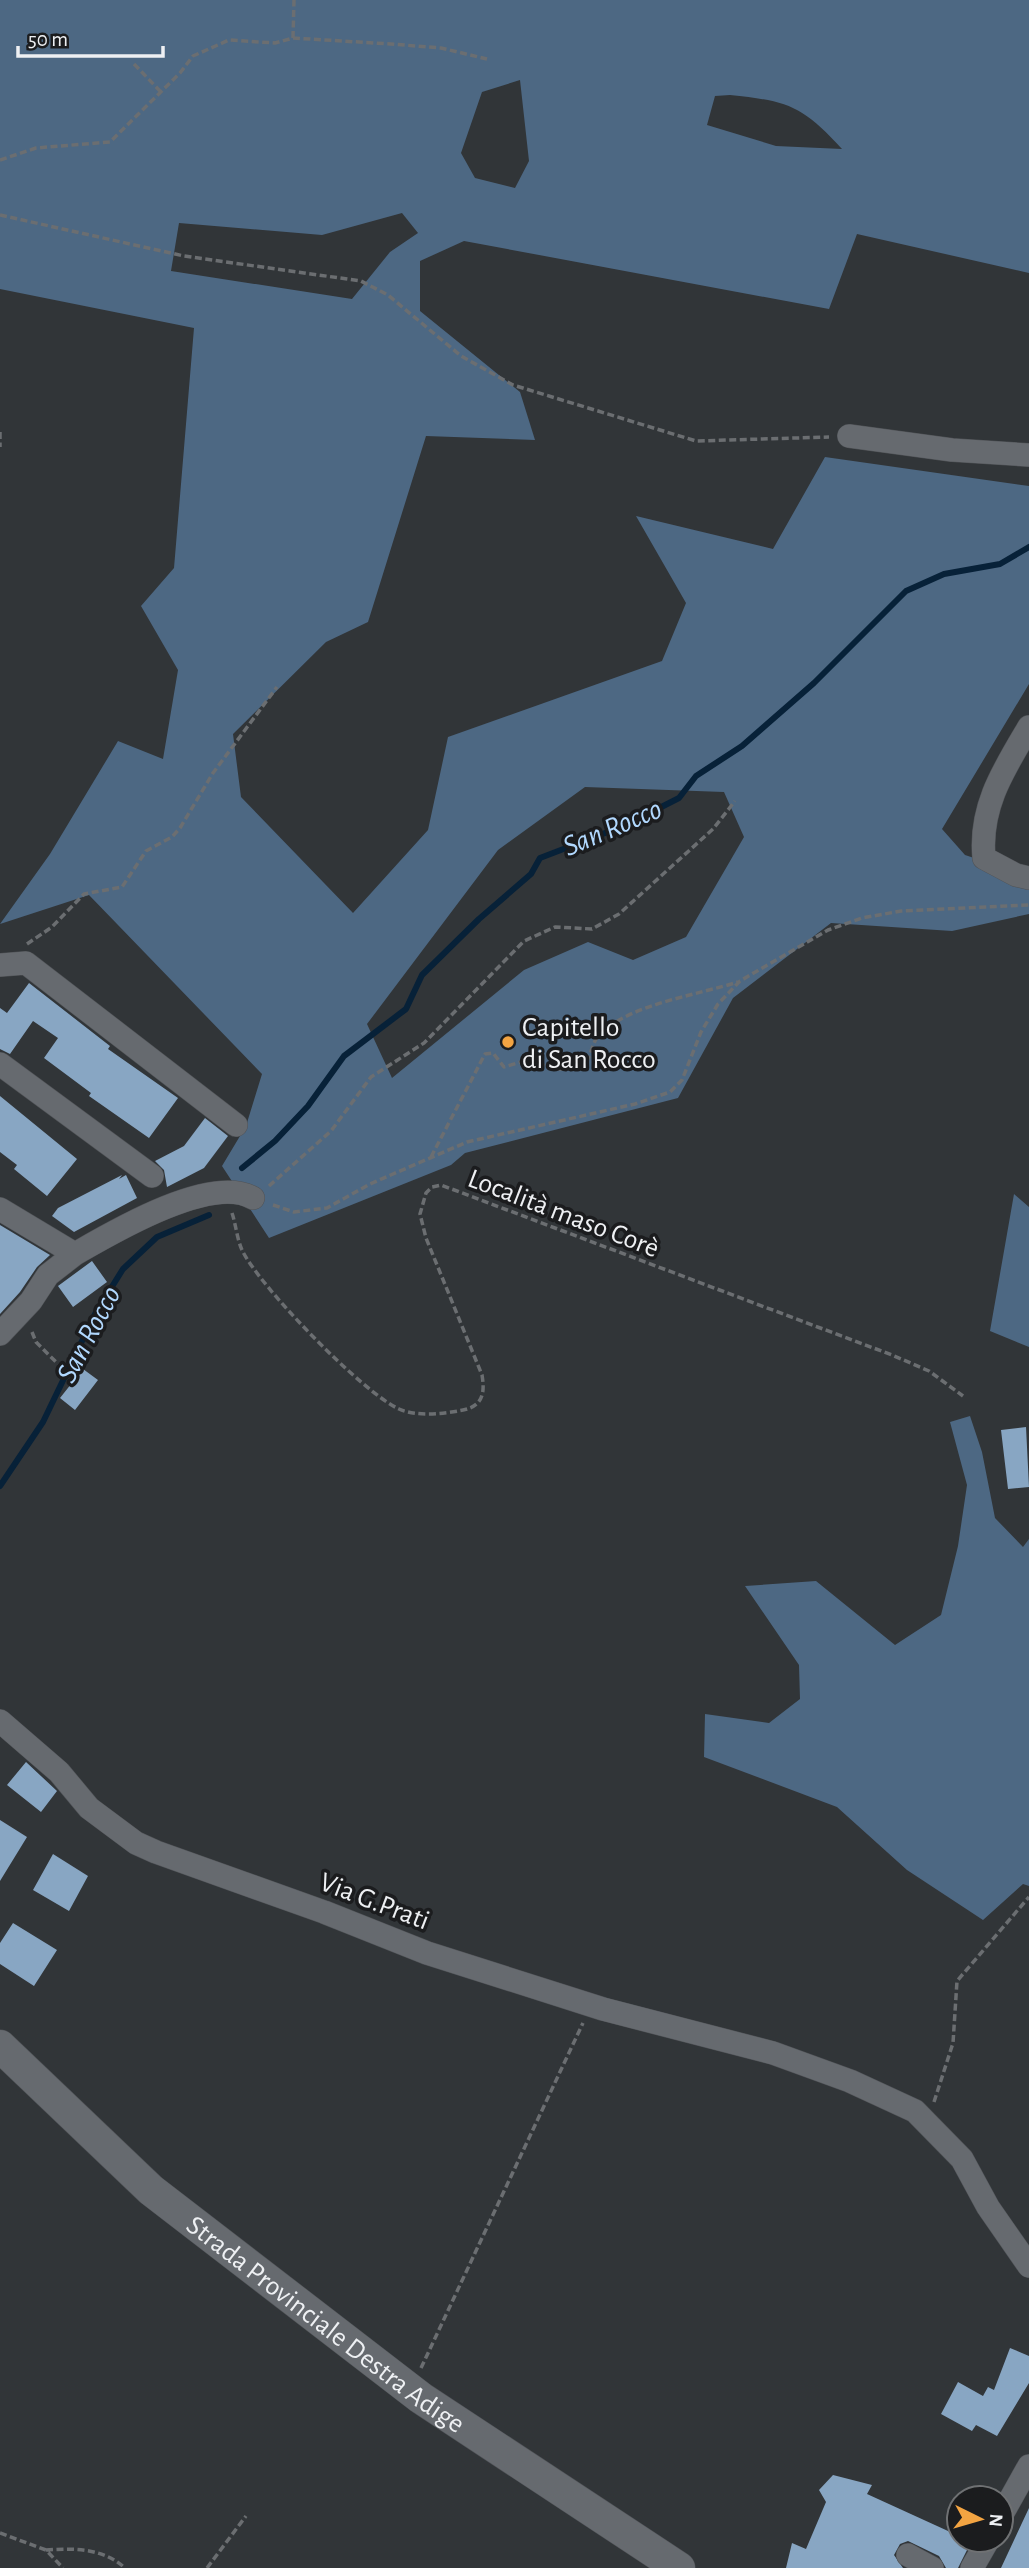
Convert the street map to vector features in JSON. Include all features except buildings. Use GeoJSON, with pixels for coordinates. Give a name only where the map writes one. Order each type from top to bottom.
{"type":"FeatureCollection","features":[{"type":"Feature","properties":{"kind":"main road","name":"Strada Provinciale Destra Adige"},"geometry":{"type":"LineString","coordinates":[[0,2046],[151,2190],[410,2390],[679,2568]]}},
{"type":"Feature","properties":{"kind":"street"},"geometry":{"type":"LineString","coordinates":[[849,436],[952,450],[1029,455]]}},
{"type":"Feature","properties":{"kind":"street"},"geometry":{"type":"LineString","coordinates":[[1029,727],[998,778],[988,805],[982,840],[984,858],[1016,875],[1029,878]]}},
{"type":"Feature","properties":{"kind":"street"},"geometry":{"type":"LineString","coordinates":[[0,965],[26,963],[236,1125]]}},
{"type":"Feature","properties":{"kind":"street"},"geometry":{"type":"LineString","coordinates":[[0,1064],[152,1176]]}},
{"type":"Feature","properties":{"kind":"street"},"geometry":{"type":"LineString","coordinates":[[0,1334],[22,1311],[48,1275],[75,1254],[194,1196],[227,1193],[253,1198]]}},
{"type":"Feature","properties":{"kind":"street"},"geometry":{"type":"LineString","coordinates":[[0,1209],[75,1254]]}},
{"type":"Feature","properties":{"kind":"street","name":"Via G.Prati"},"geometry":{"type":"LineString","coordinates":[[0,1721],[59,1772],[89,1808],[146,1848],[427,1953],[592,2006],[773,2053],[850,2081],[915,2112],[962,2158],[988,2207],[1029,2266]]}},
{"type":"Feature","properties":{"kind":"street"},"geometry":{"type":"LineString","coordinates":[[1015,2491],[1029,2466]]}},
{"type":"Feature","properties":{"kind":"street"},"geometry":{"type":"LineString","coordinates":[[908,2555],[932,2568]]}},
{"type":"Feature","properties":{"kind":"path"},"geometry":{"type":"LineString","coordinates":[[293,38],[294,0]]}},
{"type":"Feature","properties":{"kind":"path"},"geometry":{"type":"LineString","coordinates":[[0,160],[36,148],[110,142],[161,92],[192,56],[229,40],[275,43],[293,38],[441,48],[487,59]]}},
{"type":"Feature","properties":{"kind":"path"},"geometry":{"type":"LineString","coordinates":[[134,64],[161,92]]}},
{"type":"Feature","properties":{"kind":"path"},"geometry":{"type":"LineString","coordinates":[[0,215],[184,256],[361,281],[388,295],[461,356],[513,385],[696,441],[849,436]]}},
{"type":"Feature","properties":{"kind":"path"},"geometry":{"type":"LineString","coordinates":[[0,432],[0,447]]}},
{"type":"Feature","properties":{"kind":"path"},"geometry":{"type":"LineString","coordinates":[[26,944],[52,927],[84,894],[122,887],[146,851],[172,837],[206,784],[277,687]]}},
{"type":"Feature","properties":{"kind":"path"},"geometry":{"type":"LineString","coordinates":[[253,1198],[331,1131],[371,1077],[424,1043],[524,941],[555,927],[592,929],[619,915],[713,829],[735,801]]}},
{"type":"Feature","properties":{"kind":"path"},"geometry":{"type":"LineString","coordinates":[[431,1157],[485,1054],[493,1053],[504,1067],[531,1059],[551,1069],[580,1069],[591,1060],[599,1034],[616,1023],[653,1005],[740,981],[828,930],[862,918],[901,911],[1029,905]]}},
{"type":"Feature","properties":{"kind":"path"},"geometry":{"type":"LineString","coordinates":[[253,1198],[294,1212],[327,1208],[431,1157],[478,1139],[635,1104],[670,1092],[681,1080],[701,1032],[718,1004],[740,981]]}},
{"type":"Feature","properties":{"kind":"path","name":"Località maso Corè"},"geometry":{"type":"LineString","coordinates":[[227,1193],[241,1248],[273,1295],[379,1397],[401,1410],[420,1413],[466,1410],[477,1405],[485,1390],[482,1375],[426,1238],[420,1214],[426,1193],[432,1187],[441,1185],[892,1355],[929,1371],[963,1396]]}},
{"type":"Feature","properties":{"kind":"path"},"geometry":{"type":"LineString","coordinates":[[22,1311],[36,1342],[74,1380]]}},
{"type":"Feature","properties":{"kind":"path"},"geometry":{"type":"LineString","coordinates":[[932,2128],[935,2097],[953,2043],[957,1981],[1029,1896]]}},
{"type":"Feature","properties":{"kind":"path"},"geometry":{"type":"LineString","coordinates":[[410,2390],[592,2006]]}},
{"type":"Feature","properties":{"kind":"path"},"geometry":{"type":"LineString","coordinates":[[207,2568],[246,2516]]}},
{"type":"Feature","properties":{"kind":"path"},"geometry":{"type":"LineString","coordinates":[[0,2533],[46,2550],[64,2568]]}},
{"type":"Feature","properties":{"kind":"path"},"geometry":{"type":"LineString","coordinates":[[46,2550],[80,2547],[119,2562],[125,2568]]}},
{"type":"Feature","properties":{"kind":"shaded area"},"geometry":{"type":"Polygon","coordinates":[[[0,0],[1029,0],[1029,273],[857,234],[829,309],[464,241],[420,261],[420,311],[520,392],[535,440],[426,436],[368,622],[326,642],[233,734],[241,797],[353,913],[428,830],[448,737],[662,661],[686,603],[636,516],[773,549],[825,457],[1029,486],[1029,684],[942,829],[965,855],[1029,876],[1029,914],[952,931],[831,923],[733,998],[678,1098],[465,1153],[451,1165],[269,1238],[222,1166],[246,1126],[262,1074],[89,895],[0,924],[50,854],[118,741],[163,759],[178,670],[141,606],[174,568],[194,328],[0,289],[0,0]],[[520,80],[482,92],[461,153],[475,178],[515,188],[529,161],[520,80]],[[715,96],[707,125],[776,146],[842,149],[816,123],[792,108],[750,97],[715,96]],[[402,213],[322,235],[179,223],[171,271],[352,299],[390,252],[418,233],[402,213]],[[585,787],[498,850],[367,1024],[392,1078],[524,970],[588,942],[633,960],[686,937],[744,837],[724,792],[585,787]]]}},
{"type":"Feature","properties":{"kind":"shaded area"},"geometry":{"type":"Polygon","coordinates":[[[1014,1194],[1029,1207],[1029,1347],[990,1331],[1014,1194]]]}},
{"type":"Feature","properties":{"kind":"shaded area"},"geometry":{"type":"Polygon","coordinates":[[[970,1416],[982,1452],[995,1518],[1023,1547],[1029,1539],[1029,1886],[1023,1884],[983,1920],[907,1870],[837,1807],[704,1757],[705,1714],[769,1723],[800,1699],[799,1665],[745,1586],[816,1581],[895,1645],[941,1615],[958,1546],[967,1485],[950,1422],[970,1416]]]}},
{"type":"Feature","properties":{"kind":"waterway","name":"San Rocco"},"geometry":{"type":"LineString","coordinates":[[242,1168],[275,1141],[308,1106],[344,1056],[406,1009],[422,975],[479,919],[531,874],[540,858],[626,825],[679,798],[696,776],[742,746],[814,683],[906,591],[944,574],[1000,564],[1029,547]]}},
{"type":"Feature","properties":{"kind":"waterway","name":"San Rocco"},"geometry":{"type":"LineString","coordinates":[[0,1486],[43,1422],[95,1314],[123,1269],[157,1237],[209,1215]]}},
{"type":"Feature","properties":{"kind":"place","name":"Capitello di San Rocco"},"geometry":{"type":"Point","coordinates":[508,1042]}}]}
